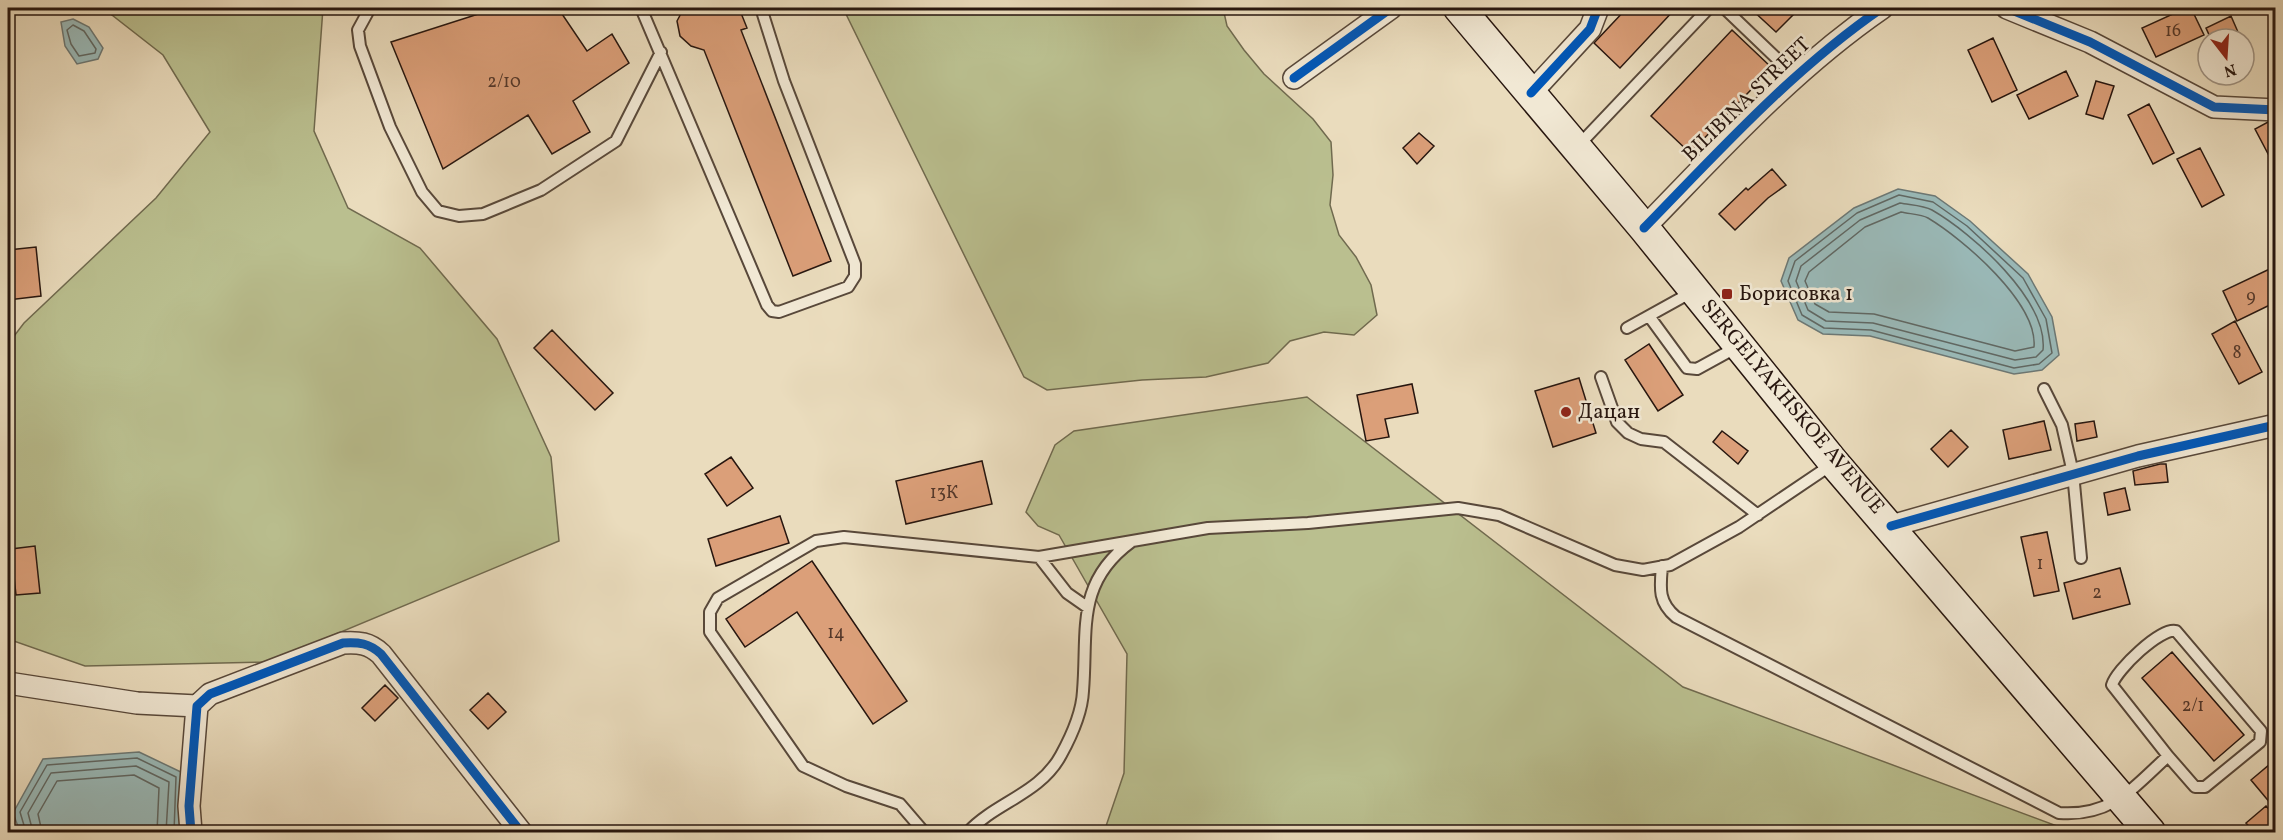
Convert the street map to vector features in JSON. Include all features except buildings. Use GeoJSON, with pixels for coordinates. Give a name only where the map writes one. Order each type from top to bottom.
{"type":"FeatureCollection","features":[{"type":"Feature","properties":{"kind":"main road","name":"SERGELYAKHSKOE AVENUE"},"geometry":{"type":"LineString","coordinates":[[1459,8],[1644,228],[1834,463],[1891,526],[2150,832]]}},
{"type":"Feature","properties":{"kind":"street"},"geometry":{"type":"LineString","coordinates":[[1294,78],[1391,8]]}},
{"type":"Feature","properties":{"kind":"street"},"geometry":{"type":"LineString","coordinates":[[1531,93],[1590,29],[1598,8]]}},
{"type":"Feature","properties":{"kind":"street","name":"BILIBINA STREET"},"geometry":{"type":"LineString","coordinates":[[1644,228],[1772,96],[1821,52],[1882,8]]}},
{"type":"Feature","properties":{"kind":"street"},"geometry":{"type":"LineString","coordinates":[[2007,8],[2090,42],[2214,107],[2276,110]]}},
{"type":"Feature","properties":{"kind":"street"},"geometry":{"type":"LineString","coordinates":[[1891,526],[2073,473],[2276,425]]}},
{"type":"Feature","properties":{"kind":"street"},"geometry":{"type":"LineString","coordinates":[[192,832],[189,806],[194,718],[197,706],[210,694],[343,643],[358,642],[371,645],[520,832]]}},
{"type":"Feature","properties":{"kind":"street"},"geometry":{"type":"LineString","coordinates":[[8,683],[137,703],[197,706]]}},
{"type":"Feature","properties":{"kind":"lane"},"geometry":{"type":"LineString","coordinates":[[370,8],[358,30],[360,46],[390,127],[422,192],[438,211],[459,216],[483,214],[542,190],[616,141],[661,52]]}},
{"type":"Feature","properties":{"kind":"lane"},"geometry":{"type":"LineString","coordinates":[[641,8],[767,305],[772,311],[779,312],[848,286],[855,276],[855,264],[784,81],[761,8]]}},
{"type":"Feature","properties":{"kind":"lane"},"geometry":{"type":"LineString","coordinates":[[1577,148],[1709,8]]}},
{"type":"Feature","properties":{"kind":"lane"},"geometry":{"type":"LineString","coordinates":[[1726,8],[1795,76]]}},
{"type":"Feature","properties":{"kind":"lane"},"geometry":{"type":"LineString","coordinates":[[1627,328],[1695,291]]}},
{"type":"Feature","properties":{"kind":"lane"},"geometry":{"type":"LineString","coordinates":[[1650,316],[1687,368],[1697,369],[1739,346]]}},
{"type":"Feature","properties":{"kind":"lane"},"geometry":{"type":"LineString","coordinates":[[1601,377],[1617,422],[1628,433],[1641,439],[1664,442],[1758,515]]}},
{"type":"Feature","properties":{"kind":"lane"},"geometry":{"type":"LineString","coordinates":[[2044,389],[2062,425],[2073,473],[2081,558]]}},
{"type":"Feature","properties":{"kind":"lane"},"geometry":{"type":"LineString","coordinates":[[924,832],[900,804],[846,786],[803,766],[710,632],[710,612],[718,598],[816,542],[844,537],[1039,557],[1208,528],[1308,523],[1458,508],[1499,515],[1615,565],[1643,570],[1671,565],[1758,515],[1834,463]]}},
{"type":"Feature","properties":{"kind":"lane"},"geometry":{"type":"LineString","coordinates":[[968,832],[980,819],[1011,803],[1041,781],[1060,757],[1077,723],[1083,691],[1083,633],[1092,587],[1107,563],[1133,540]]}},
{"type":"Feature","properties":{"kind":"lane"},"geometry":{"type":"LineString","coordinates":[[1039,557],[1067,593],[1087,607]]}},
{"type":"Feature","properties":{"kind":"lane"},"geometry":{"type":"LineString","coordinates":[[1662,566],[1661,598],[1667,609],[1676,617],[2059,813],[2085,813],[2104,808],[2121,798],[2168,756]]}},
{"type":"Feature","properties":{"kind":"lane"},"geometry":{"type":"LineString","coordinates":[[2170,630],[2176,631],[2261,731],[2262,737],[2258,744],[2205,787],[2195,787],[2168,756],[2112,685],[2117,673],[2161,634],[2170,630]]}},
{"type":"Feature","properties":{"kind":"green space"},"geometry":{"type":"Polygon","coordinates":[[[103,8],[323,8],[314,131],[348,208],[420,248],[497,339],[551,457],[559,541],[269,662],[85,666],[8,639],[8,494],[12,485],[8,464],[8,344],[24,323],[156,198],[210,132],[163,55],[103,8]]]}},
{"type":"Feature","properties":{"kind":"green space"},"geometry":{"type":"Polygon","coordinates":[[[843,8],[1223,8],[1227,26],[1244,50],[1264,74],[1313,119],[1331,142],[1333,175],[1330,205],[1339,235],[1356,257],[1371,285],[1377,315],[1354,335],[1324,332],[1290,341],[1268,363],[1206,377],[1142,380],[1047,390],[1024,377],[843,8]]]}},
{"type":"Feature","properties":{"kind":"green space"},"geometry":{"type":"Polygon","coordinates":[[[1307,397],[1683,687],[2073,832],[1104,832],[1124,773],[1127,654],[1059,535],[1038,526],[1026,512],[1055,445],[1074,431],[1307,397]]]}},
{"type":"Feature","properties":{"kind":"water"},"geometry":{"type":"Polygon","coordinates":[[[73,19],[89,27],[103,48],[98,59],[77,64],[65,46],[61,22],[73,19]]]}},
{"type":"Feature","properties":{"kind":"water"},"geometry":{"type":"Polygon","coordinates":[[[1898,189],[1935,196],[1970,221],[2028,274],[2052,317],[2059,355],[2042,370],[2014,374],[1870,336],[1823,334],[1798,320],[1781,281],[1789,258],[1854,208],[1898,189]]]}},
{"type":"Feature","properties":{"kind":"water"},"geometry":{"type":"Polygon","coordinates":[[[139,752],[183,773],[180,832],[20,832],[13,813],[43,759],[139,752]]]}},
{"type":"Feature","properties":{"kind":"cycle path"},"geometry":{"type":"LineString","coordinates":[[1294,78],[1391,8]]}},
{"type":"Feature","properties":{"kind":"cycle path"},"geometry":{"type":"LineString","coordinates":[[1531,93],[1590,29],[1598,8]]}},
{"type":"Feature","properties":{"kind":"cycle path"},"geometry":{"type":"LineString","coordinates":[[1644,228],[1787,84],[1849,32],[1882,8]]}},
{"type":"Feature","properties":{"kind":"cycle path"},"geometry":{"type":"LineString","coordinates":[[2007,8],[2090,42],[2214,107],[2276,110]]}},
{"type":"Feature","properties":{"kind":"cycle path"},"geometry":{"type":"LineString","coordinates":[[1891,526],[2138,456],[2276,425]]}},
{"type":"Feature","properties":{"kind":"cycle path"},"geometry":{"type":"LineString","coordinates":[[191,832],[189,806],[197,706],[210,694],[343,643],[368,645],[381,654],[521,832]]}},
{"type":"Feature","properties":{"kind":"place","name":"Борисовка 1"},"geometry":{"type":"Point","coordinates":[1727,294]}},
{"type":"Feature","properties":{"kind":"place","name":"Дацан"},"geometry":{"type":"Point","coordinates":[1566,412]}}]}
